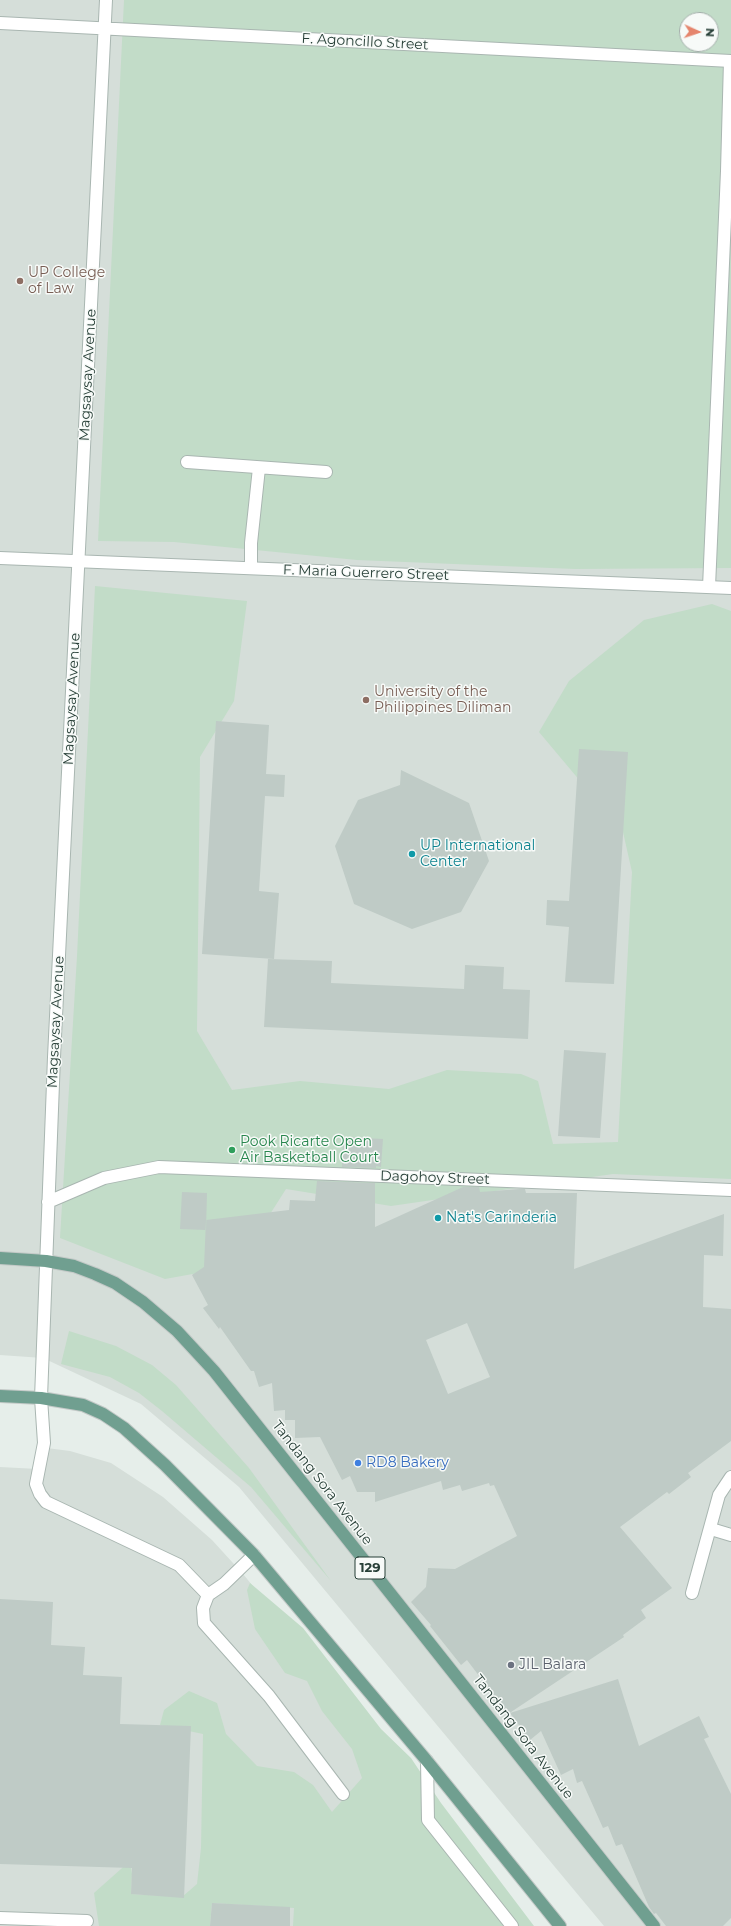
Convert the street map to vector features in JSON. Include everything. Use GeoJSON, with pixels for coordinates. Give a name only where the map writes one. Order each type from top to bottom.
{"type":"FeatureCollection","features":[{"type":"Feature","properties":{"kind":"main road","name":"129"},"geometry":{"type":"LineString","coordinates":[[0,1258],[46,1261]]}},
{"type":"Feature","properties":{"kind":"main road","name":"Tandang Sora Avenue"},"geometry":{"type":"LineString","coordinates":[[46,1261],[74,1266],[115,1283],[143,1302],[177,1331],[218,1377],[654,1926]]}},
{"type":"Feature","properties":{"kind":"main road"},"geometry":{"type":"LineString","coordinates":[[0,1396],[41,1398],[83,1405],[103,1414],[124,1428],[193,1490],[254,1555],[427,1761],[560,1926]]}},
{"type":"Feature","properties":{"kind":"street","name":"Magsaysay Avenue"},"geometry":{"type":"LineString","coordinates":[[106,0],[48,1202],[41,1398],[44,1443],[36,1484],[40,1494],[46,1502],[179,1565],[208,1595]]}},
{"type":"Feature","properties":{"kind":"street","name":"F. Agoncillo Street"},"geometry":{"type":"LineString","coordinates":[[0,22],[731,61]]}},
{"type":"Feature","properties":{"kind":"street"},"geometry":{"type":"LineString","coordinates":[[710,587],[731,61]]}},
{"type":"Feature","properties":{"kind":"street"},"geometry":{"type":"LineString","coordinates":[[188,462],[326,472]]}},
{"type":"Feature","properties":{"kind":"street"},"geometry":{"type":"LineString","coordinates":[[251,568],[251,543],[259,468]]}},
{"type":"Feature","properties":{"kind":"street","name":"F. Maria Guerrero Street"},"geometry":{"type":"LineString","coordinates":[[0,558],[731,588]]}},
{"type":"Feature","properties":{"kind":"street","name":"Dagohoy Street"},"geometry":{"type":"LineString","coordinates":[[48,1202],[104,1178],[159,1167],[731,1190]]}},
{"type":"Feature","properties":{"kind":"street"},"geometry":{"type":"LineString","coordinates":[[692,1593],[711,1529],[719,1495],[731,1478]]}},
{"type":"Feature","properties":{"kind":"street"},"geometry":{"type":"LineString","coordinates":[[711,1529],[731,1536]]}},
{"type":"Feature","properties":{"kind":"street"},"geometry":{"type":"LineString","coordinates":[[254,1555],[224,1584],[208,1595],[203,1608],[204,1623],[269,1696],[343,1794]]}},
{"type":"Feature","properties":{"kind":"street"},"geometry":{"type":"LineString","coordinates":[[427,1761],[428,1820],[512,1926]]}},
{"type":"Feature","properties":{"kind":"street"},"geometry":{"type":"LineString","coordinates":[[0,1918],[87,1921]]}},
{"type":"Feature","properties":{"kind":"shaded area","name":"University of the Philippines Diliman"},"geometry":{"type":"Polygon","coordinates":[[[0,0],[731,0],[731,1926],[604,1926],[239,1487],[141,1404],[43,1358],[0,1355],[0,0]]]}},
{"type":"Feature","properties":{"kind":"shaded area"},"geometry":{"type":"Polygon","coordinates":[[[39,1447],[70,1451],[111,1463],[163,1497],[212,1540],[243,1574],[405,1771],[328,1926],[0,1926],[0,1467],[38,1469],[39,1447]]]}},
{"type":"Feature","properties":{"kind":"green space"},"geometry":{"type":"Polygon","coordinates":[[[124,0],[731,0],[731,568],[575,569],[357,560],[174,542],[98,541],[124,0]]]}},
{"type":"Feature","properties":{"kind":"green space"},"geometry":{"type":"Polygon","coordinates":[[[95,586],[247,601],[234,701],[200,757],[197,1031],[232,1090],[300,1081],[389,1089],[447,1070],[521,1074],[538,1081],[553,1144],[618,1142],[632,872],[623,832],[539,732],[569,681],[644,620],[712,604],[731,611],[731,1179],[613,1174],[391,1206],[286,1189],[237,1266],[165,1279],[60,1238],[77,956],[95,586]]]}},
{"type":"Feature","properties":{"kind":"green space"},"geometry":{"type":"Polygon","coordinates":[[[69,1331],[116,1346],[152,1365],[176,1385],[249,1468],[331,1581],[251,1487],[162,1411],[139,1393],[110,1377],[61,1364],[69,1331]]]}},
{"type":"Feature","properties":{"kind":"green space"},"geometry":{"type":"Polygon","coordinates":[[[250,1583],[303,1628],[381,1729],[411,1758],[441,1803],[534,1926],[293,1926],[294,1908],[212,1903],[210,1926],[99,1926],[94,1893],[130,1861],[132,1874],[131,1894],[182,1897],[197,1884],[201,1848],[203,1734],[160,1725],[164,1710],[189,1691],[217,1703],[226,1734],[257,1766],[294,1772],[313,1785],[332,1812],[362,1778],[352,1749],[322,1711],[307,1681],[285,1673],[255,1629],[247,1590],[250,1583]]]}},
{"type":"Feature","properties":{"kind":"building"},"geometry":{"type":"Polygon","coordinates":[[[216,721],[269,725],[266,774],[285,775],[284,797],[265,796],[259,891],[279,893],[274,959],[202,954],[216,721]]]}},
{"type":"Feature","properties":{"kind":"building"},"geometry":{"type":"Polygon","coordinates":[[[579,749],[628,752],[614,984],[565,982],[569,927],[546,925],[547,900],[569,901],[579,749]]]}},
{"type":"Feature","properties":{"kind":"building","name":"UP International Center"},"geometry":{"type":"Polygon","coordinates":[[[401,770],[469,803],[489,861],[461,912],[412,929],[354,904],[335,846],[358,800],[400,785],[401,770]]]}},
{"type":"Feature","properties":{"kind":"building"},"geometry":{"type":"Polygon","coordinates":[[[268,959],[332,961],[331,983],[464,989],[465,965],[504,967],[503,989],[530,990],[528,1039],[264,1027],[268,959]]]}},
{"type":"Feature","properties":{"kind":"building"},"geometry":{"type":"Polygon","coordinates":[[[564,1050],[606,1053],[600,1138],[558,1136],[564,1050]]]}},
{"type":"Feature","properties":{"kind":"building"},"geometry":{"type":"Polygon","coordinates":[[[343,1137],[383,1139],[381,1167],[342,1167],[343,1137]]]}},
{"type":"Feature","properties":{"kind":"building"},"geometry":{"type":"Polygon","coordinates":[[[317,1181],[375,1183],[375,1227],[463,1187],[479,1187],[480,1192],[525,1189],[526,1193],[577,1193],[574,1269],[724,1214],[723,1256],[704,1255],[703,1307],[731,1309],[731,1441],[688,1473],[691,1477],[669,1494],[667,1492],[620,1527],[672,1588],[641,1610],[646,1618],[623,1635],[624,1637],[508,1714],[467,1660],[461,1665],[430,1626],[431,1625],[411,1602],[426,1587],[428,1568],[455,1569],[517,1536],[494,1485],[490,1486],[489,1483],[462,1491],[460,1485],[443,1490],[441,1481],[375,1502],[375,1492],[357,1492],[350,1476],[342,1480],[320,1437],[295,1438],[295,1420],[285,1420],[285,1410],[274,1411],[272,1383],[259,1387],[254,1371],[251,1371],[220,1327],[219,1329],[203,1308],[208,1305],[192,1275],[204,1267],[206,1220],[289,1210],[290,1200],[315,1201],[317,1181]],[[467,1323],[426,1340],[448,1394],[490,1377],[467,1323]]]}},
{"type":"Feature","properties":{"kind":"building"},"geometry":{"type":"Polygon","coordinates":[[[182,1192],[207,1193],[206,1230],[180,1229],[182,1192]]]}},
{"type":"Feature","properties":{"kind":"building"},"geometry":{"type":"Polygon","coordinates":[[[0,1599],[53,1602],[51,1645],[85,1647],[83,1675],[122,1677],[120,1724],[191,1726],[184,1898],[131,1894],[132,1868],[0,1864],[0,1599]]]}},
{"type":"Feature","properties":{"kind":"building"},"geometry":{"type":"Polygon","coordinates":[[[618,1679],[639,1746],[699,1716],[709,1737],[704,1739],[731,1794],[731,1918],[723,1926],[666,1926],[656,1913],[654,1914],[649,1907],[622,1844],[616,1846],[608,1826],[603,1828],[582,1781],[577,1783],[573,1769],[561,1775],[541,1731],[530,1740],[510,1713],[618,1679]]]}},
{"type":"Feature","properties":{"kind":"building"},"geometry":{"type":"Polygon","coordinates":[[[212,1903],[290,1907],[290,1926],[210,1926],[212,1903]]]}},
{"type":"Feature","properties":{"kind":"place","name":"UP College of Law"},"geometry":{"type":"Point","coordinates":[20,281]}},
{"type":"Feature","properties":{"kind":"place","name":"University of the Philippines Diliman"},"geometry":{"type":"Point","coordinates":[366,700]}},
{"type":"Feature","properties":{"kind":"place","name":"UP International Center"},"geometry":{"type":"Point","coordinates":[412,854]}},
{"type":"Feature","properties":{"kind":"place","name":"Pook Ricarte Open Air Basketball Court"},"geometry":{"type":"Point","coordinates":[232,1150]}},
{"type":"Feature","properties":{"kind":"place","name":"Nat's Carinderia"},"geometry":{"type":"Point","coordinates":[438,1218]}},
{"type":"Feature","properties":{"kind":"place","name":"RD8 Bakery"},"geometry":{"type":"Point","coordinates":[358,1463]}},
{"type":"Feature","properties":{"kind":"place","name":"JIL Balara"},"geometry":{"type":"Point","coordinates":[511,1665]}}]}
